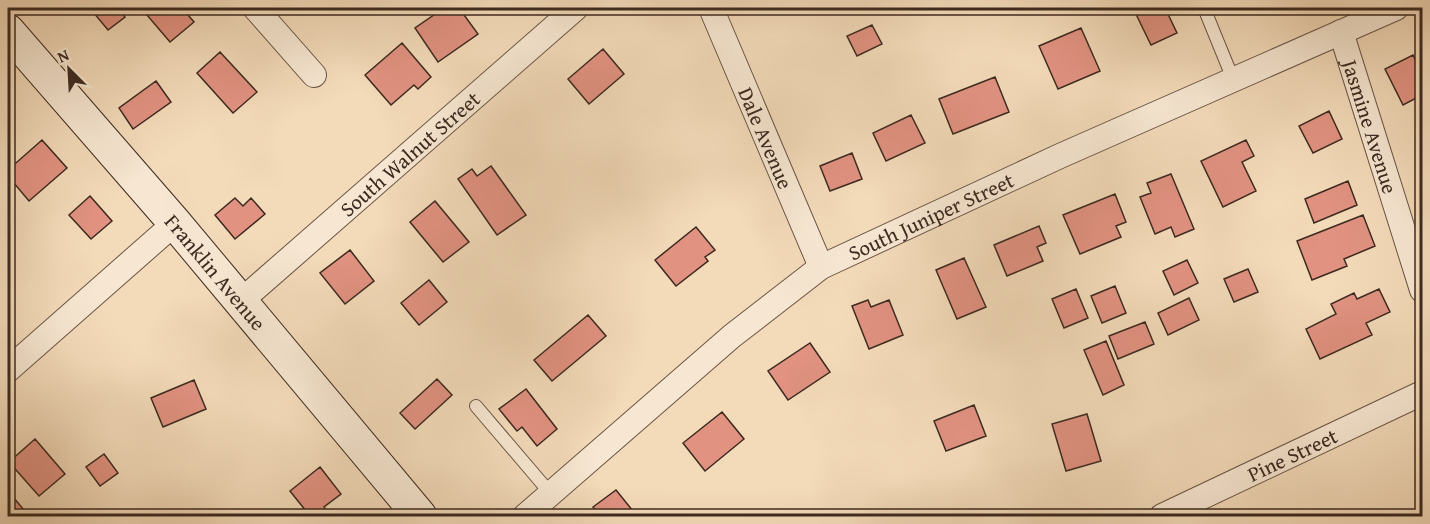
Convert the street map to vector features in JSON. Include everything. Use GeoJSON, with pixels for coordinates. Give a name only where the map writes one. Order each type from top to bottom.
{"type":"FeatureCollection","features":[{"type":"Feature","properties":{"kind":"street"},"geometry":{"type":"LineString","coordinates":[[255,8],[314,75]]}},
{"type":"Feature","properties":{"kind":"street","name":"South Walnut Street"},"geometry":{"type":"LineString","coordinates":[[241,302],[576,8]]}},
{"type":"Feature","properties":{"kind":"street","name":"Dale Avenue"},"geometry":{"type":"LineString","coordinates":[[711,8],[821,267]]}},
{"type":"Feature","properties":{"kind":"street","name":"South Juniper Street"},"geometry":{"type":"LineString","coordinates":[[525,516],[732,336],[821,267],[1060,156],[1396,8]]}},
{"type":"Feature","properties":{"kind":"street","name":"Franklin Avenue"},"geometry":{"type":"LineString","coordinates":[[8,31],[175,223],[420,516]]}},
{"type":"Feature","properties":{"kind":"street","name":"Jasmine Avenue"},"geometry":{"type":"LineString","coordinates":[[1341,32],[1422,290]]}},
{"type":"Feature","properties":{"kind":"street"},"geometry":{"type":"LineString","coordinates":[[8,370],[175,223]]}},
{"type":"Feature","properties":{"kind":"street","name":"Pine Street"},"geometry":{"type":"LineString","coordinates":[[1161,516],[1422,393]]}},
{"type":"Feature","properties":{"kind":"lane"},"geometry":{"type":"LineString","coordinates":[[1204,8],[1233,80]]}},
{"type":"Feature","properties":{"kind":"lane"},"geometry":{"type":"LineString","coordinates":[[476,406],[551,494]]}},
{"type":"Feature","properties":{"kind":"building"},"geometry":{"type":"Polygon","coordinates":[[[99,8],[118,8],[125,17],[108,30],[93,12],[99,8]]]}},
{"type":"Feature","properties":{"kind":"building"},"geometry":{"type":"Polygon","coordinates":[[[141,8],[182,8],[194,22],[170,42],[141,8]]]}},
{"type":"Feature","properties":{"kind":"building"},"geometry":{"type":"Polygon","coordinates":[[[444,8],[459,8],[478,34],[438,62],[415,28],[444,8]]]}},
{"type":"Feature","properties":{"kind":"building"},"geometry":{"type":"Polygon","coordinates":[[[1133,8],[1165,8],[1177,33],[1151,45],[1133,8]]]}},
{"type":"Feature","properties":{"kind":"building"},"geometry":{"type":"Polygon","coordinates":[[[872,25],[882,44],[857,56],[847,36],[872,25]]]}},
{"type":"Feature","properties":{"kind":"building"},"geometry":{"type":"Polygon","coordinates":[[[1081,28],[1100,71],[1058,89],[1039,46],[1081,28]]]}},
{"type":"Feature","properties":{"kind":"building"},"geometry":{"type":"Polygon","coordinates":[[[402,43],[431,77],[418,89],[414,85],[391,105],[365,75],[402,43]]]}},
{"type":"Feature","properties":{"kind":"building"},"geometry":{"type":"Polygon","coordinates":[[[603,49],[624,74],[589,104],[568,79],[603,49]]]}},
{"type":"Feature","properties":{"kind":"building"},"geometry":{"type":"Polygon","coordinates":[[[220,52],[257,92],[233,113],[197,73],[220,52]]]}},
{"type":"Feature","properties":{"kind":"building"},"geometry":{"type":"Polygon","coordinates":[[[1413,55],[1422,74],[1422,95],[1403,105],[1385,69],[1413,55]]]}},
{"type":"Feature","properties":{"kind":"building"},"geometry":{"type":"Polygon","coordinates":[[[995,77],[1009,112],[953,134],[939,99],[995,77]]]}},
{"type":"Feature","properties":{"kind":"building"},"geometry":{"type":"Polygon","coordinates":[[[156,81],[171,102],[133,129],[119,108],[156,81]]]}},
{"type":"Feature","properties":{"kind":"building"},"geometry":{"type":"Polygon","coordinates":[[[1329,111],[1342,139],[1313,153],[1299,126],[1329,111]]]}},
{"type":"Feature","properties":{"kind":"building"},"geometry":{"type":"Polygon","coordinates":[[[911,115],[925,143],[886,161],[873,133],[911,115]]]}},
{"type":"Feature","properties":{"kind":"building"},"geometry":{"type":"Polygon","coordinates":[[[42,140],[67,168],[29,201],[8,176],[8,170],[42,140]]]}},
{"type":"Feature","properties":{"kind":"building"},"geometry":{"type":"Polygon","coordinates":[[[1246,140],[1254,156],[1242,162],[1256,191],[1223,207],[1201,161],[1246,140]]]}},
{"type":"Feature","properties":{"kind":"building"},"geometry":{"type":"Polygon","coordinates":[[[852,153],[862,179],[830,191],[820,166],[852,153]]]}},
{"type":"Feature","properties":{"kind":"building"},"geometry":{"type":"Polygon","coordinates":[[[491,166],[526,215],[497,235],[458,179],[472,169],[477,176],[491,166]]]}},
{"type":"Feature","properties":{"kind":"building"},"geometry":{"type":"Polygon","coordinates":[[[1171,174],[1194,229],[1175,237],[1171,227],[1155,234],[1140,197],[1151,193],[1147,183],[1171,174]]]}},
{"type":"Feature","properties":{"kind":"building"},"geometry":{"type":"Polygon","coordinates":[[[1348,181],[1357,205],[1314,223],[1305,199],[1348,181]]]}},
{"type":"Feature","properties":{"kind":"building"},"geometry":{"type":"Polygon","coordinates":[[[1115,194],[1126,222],[1116,226],[1121,237],[1080,254],[1063,215],[1115,194]]]}},
{"type":"Feature","properties":{"kind":"building"},"geometry":{"type":"Polygon","coordinates":[[[90,196],[112,221],[91,239],[69,215],[90,196]]]}},
{"type":"Feature","properties":{"kind":"building"},"geometry":{"type":"Polygon","coordinates":[[[235,198],[243,206],[251,198],[265,214],[235,239],[215,215],[235,198]]]}},
{"type":"Feature","properties":{"kind":"building"},"geometry":{"type":"Polygon","coordinates":[[[435,201],[469,242],[443,262],[410,222],[435,201]]]}},
{"type":"Feature","properties":{"kind":"building"},"geometry":{"type":"Polygon","coordinates":[[[1363,215],[1375,246],[1344,259],[1347,266],[1312,280],[1297,241],[1363,215]]]}},
{"type":"Feature","properties":{"kind":"building"},"geometry":{"type":"Polygon","coordinates":[[[1039,226],[1046,243],[1037,247],[1043,261],[1007,276],[994,245],[1039,226]]]}},
{"type":"Feature","properties":{"kind":"building"},"geometry":{"type":"Polygon","coordinates":[[[696,227],[715,250],[705,257],[708,261],[676,286],[655,260],[696,227]]]}},
{"type":"Feature","properties":{"kind":"building"},"geometry":{"type":"Polygon","coordinates":[[[350,250],[374,281],[345,304],[320,273],[350,250]]]}},
{"type":"Feature","properties":{"kind":"building"},"geometry":{"type":"Polygon","coordinates":[[[964,258],[986,307],[957,319],[936,270],[964,258]]]}},
{"type":"Feature","properties":{"kind":"building"},"geometry":{"type":"Polygon","coordinates":[[[1187,260],[1198,283],[1174,295],[1163,271],[1187,260]]]}},
{"type":"Feature","properties":{"kind":"building"},"geometry":{"type":"Polygon","coordinates":[[[1248,269],[1258,292],[1234,302],[1224,279],[1248,269]]]}},
{"type":"Feature","properties":{"kind":"building"},"geometry":{"type":"Polygon","coordinates":[[[429,280],[447,302],[419,325],[401,303],[429,280]]]}},
{"type":"Feature","properties":{"kind":"building"},"geometry":{"type":"Polygon","coordinates":[[[1115,286],[1126,313],[1102,323],[1091,296],[1115,286]]]}},
{"type":"Feature","properties":{"kind":"building"},"geometry":{"type":"Polygon","coordinates":[[[1076,289],[1088,318],[1064,328],[1052,299],[1076,289]]]}},
{"type":"Feature","properties":{"kind":"building"},"geometry":{"type":"Polygon","coordinates":[[[1379,289],[1390,312],[1366,323],[1372,335],[1320,359],[1306,329],[1336,314],[1331,304],[1354,293],[1357,299],[1379,289]]]}},
{"type":"Feature","properties":{"kind":"building"},"geometry":{"type":"Polygon","coordinates":[[[1189,298],[1199,320],[1168,335],[1158,313],[1189,298]]]}},
{"type":"Feature","properties":{"kind":"building"},"geometry":{"type":"Polygon","coordinates":[[[868,300],[871,307],[889,300],[903,335],[869,349],[852,306],[868,300]]]}},
{"type":"Feature","properties":{"kind":"building"},"geometry":{"type":"Polygon","coordinates":[[[588,315],[606,336],[552,381],[534,360],[588,315]]]}},
{"type":"Feature","properties":{"kind":"building"},"geometry":{"type":"Polygon","coordinates":[[[1145,322],[1154,344],[1118,359],[1109,336],[1145,322]]]}},
{"type":"Feature","properties":{"kind":"building"},"geometry":{"type":"Polygon","coordinates":[[[1106,341],[1124,385],[1103,395],[1084,350],[1106,341]]]}},
{"type":"Feature","properties":{"kind":"building"},"geometry":{"type":"Polygon","coordinates":[[[810,343],[830,372],[788,400],[768,371],[810,343]]]}},
{"type":"Feature","properties":{"kind":"building"},"geometry":{"type":"Polygon","coordinates":[[[437,379],[452,395],[415,429],[400,413],[437,379]]]}},
{"type":"Feature","properties":{"kind":"building"},"geometry":{"type":"Polygon","coordinates":[[[194,380],[206,409],[163,427],[151,398],[194,380]]]}},
{"type":"Feature","properties":{"kind":"building"},"geometry":{"type":"Polygon","coordinates":[[[526,389],[557,429],[537,446],[522,427],[517,431],[499,409],[526,389]]]}},
{"type":"Feature","properties":{"kind":"building"},"geometry":{"type":"Polygon","coordinates":[[[974,405],[986,436],[946,451],[934,421],[974,405]]]}},
{"type":"Feature","properties":{"kind":"building"},"geometry":{"type":"Polygon","coordinates":[[[722,412],[744,439],[705,471],[683,443],[722,412]]]}},
{"type":"Feature","properties":{"kind":"building"},"geometry":{"type":"Polygon","coordinates":[[[1087,414],[1101,461],[1066,471],[1052,424],[1087,414]]]}},
{"type":"Feature","properties":{"kind":"building"},"geometry":{"type":"Polygon","coordinates":[[[35,439],[65,474],[39,496],[9,462],[35,439]]]}},
{"type":"Feature","properties":{"kind":"building"},"geometry":{"type":"Polygon","coordinates":[[[104,454],[118,473],[100,486],[86,467],[104,454]]]}},
{"type":"Feature","properties":{"kind":"building"},"geometry":{"type":"Polygon","coordinates":[[[320,467],[341,494],[324,507],[330,515],[310,516],[290,491],[320,467]]]}},
{"type":"Feature","properties":{"kind":"building"},"geometry":{"type":"Polygon","coordinates":[[[616,490],[637,516],[601,516],[593,507],[616,490]]]}},
{"type":"Feature","properties":{"kind":"building"},"geometry":{"type":"Polygon","coordinates":[[[8,491],[24,510],[16,516],[8,516],[8,491]]]}}]}
